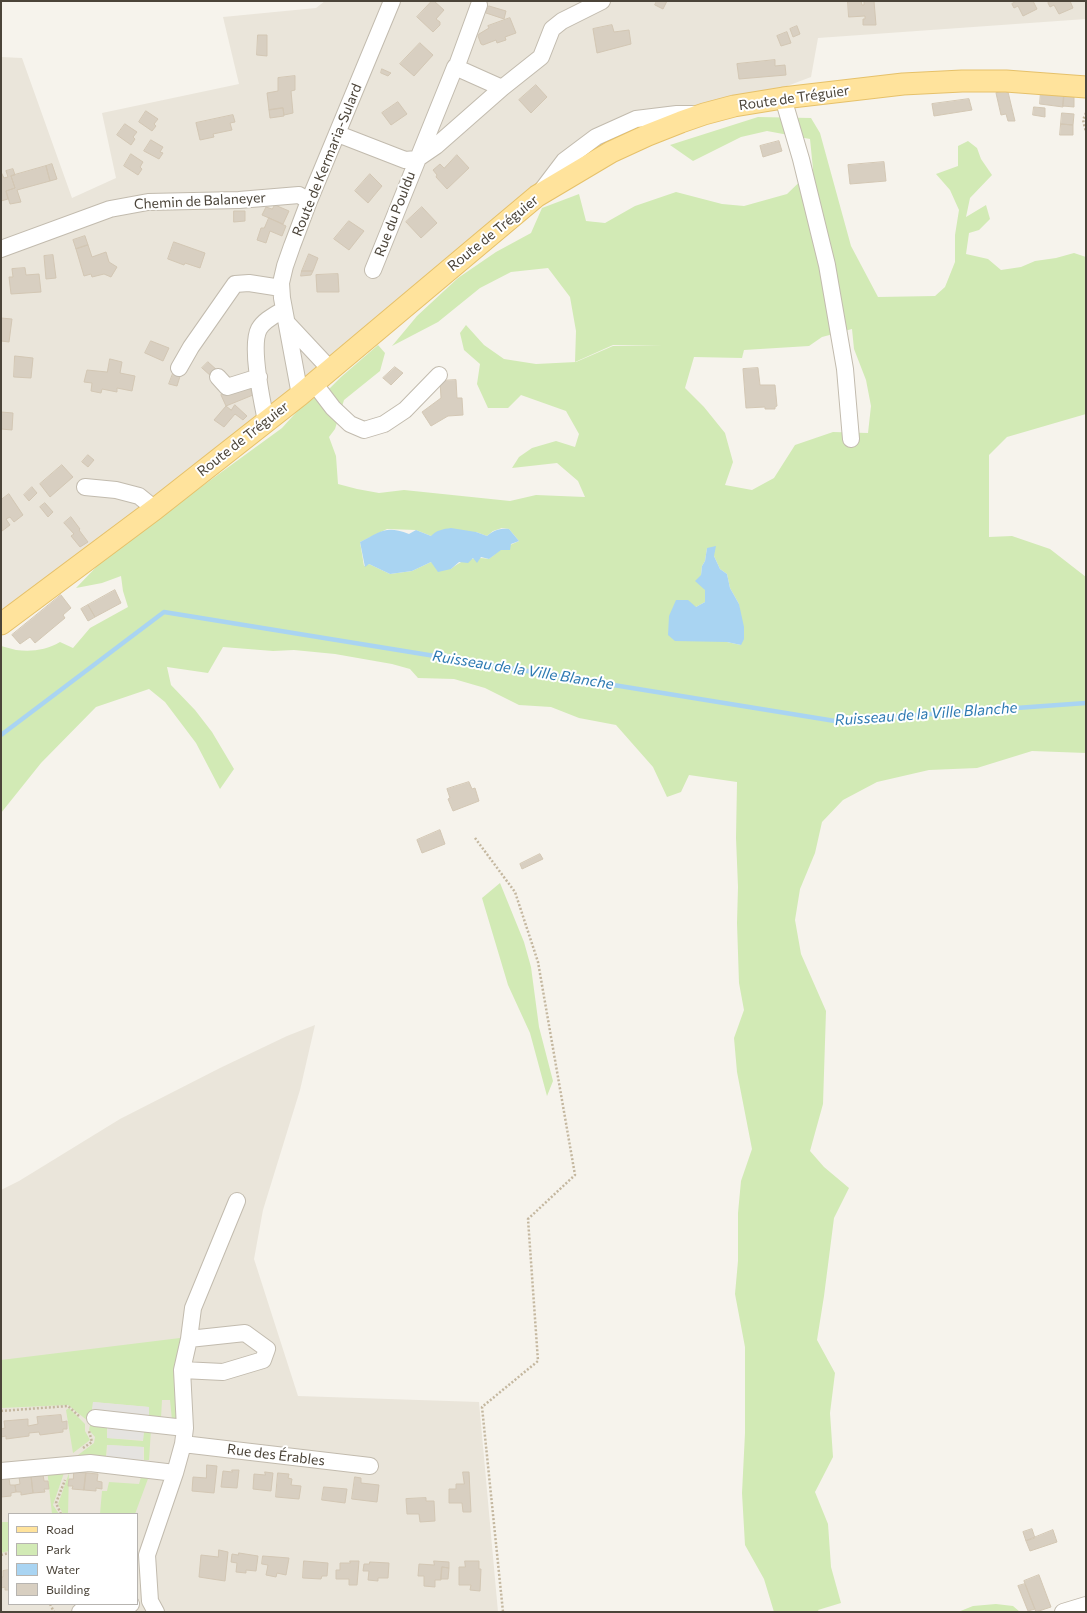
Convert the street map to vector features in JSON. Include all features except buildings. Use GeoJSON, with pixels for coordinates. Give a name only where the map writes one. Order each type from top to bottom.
{"type":"FeatureCollection","features":[{"type":"Feature","properties":{"kind":"main road","name":"Route de Tréguier"},"geometry":{"type":"LineString","coordinates":[[1,624],[155,509],[315,382],[537,196],[611,152],[648,135],[704,114],[734,106],[783,98],[895,85],[962,81],[1006,81],[1086,87]]}},
{"type":"Feature","properties":{"kind":"street","name":"Route de Kermaria-Sulard"},"geometry":{"type":"LineString","coordinates":[[315,382],[285,317],[281,288],[285,266],[309,201],[392,1]]}},
{"type":"Feature","properties":{"kind":"street"},"geometry":{"type":"LineString","coordinates":[[338,134],[405,160],[417,159],[436,146],[541,56],[552,29],[562,21],[602,1]]}},
{"type":"Feature","properties":{"kind":"street","name":"Rue du Pouldu"},"geometry":{"type":"LineString","coordinates":[[374,270],[417,159],[456,68],[479,5]]}},
{"type":"Feature","properties":{"kind":"street"},"geometry":{"type":"LineString","coordinates":[[456,68],[502,88]]}},
{"type":"Feature","properties":{"kind":"street"},"geometry":{"type":"LineString","coordinates":[[783,98],[801,159],[827,265],[846,369],[851,439]]}},
{"type":"Feature","properties":{"kind":"street","name":"Chemin de Balaneyer"},"geometry":{"type":"LineString","coordinates":[[1,249],[110,209],[148,202],[239,200],[299,195],[309,201]]}},
{"type":"Feature","properties":{"kind":"street"},"geometry":{"type":"LineString","coordinates":[[179,368],[190,347],[236,284],[248,283],[281,288]]}},
{"type":"Feature","properties":{"kind":"street"},"geometry":{"type":"LineString","coordinates":[[266,421],[259,377],[256,342],[259,329],[267,320],[285,317],[315,382],[333,408],[350,424],[364,430],[384,424],[405,410],[439,376]]}},
{"type":"Feature","properties":{"kind":"street"},"geometry":{"type":"LineString","coordinates":[[218,377],[227,387],[259,377]]}},
{"type":"Feature","properties":{"kind":"street"},"geometry":{"type":"LineString","coordinates":[[85,487],[116,490],[139,496],[155,509]]}},
{"type":"Feature","properties":{"kind":"street"},"geometry":{"type":"LineString","coordinates":[[151,1608],[142,1560],[147,1555],[175,1473],[183,1444],[185,1428],[182,1370],[189,1340],[193,1308],[237,1201]]}},
{"type":"Feature","properties":{"kind":"street"},"geometry":{"type":"LineString","coordinates":[[182,1370],[224,1372],[263,1360],[267,1348],[245,1333],[189,1340]]}},
{"type":"Feature","properties":{"kind":"street"},"geometry":{"type":"LineString","coordinates":[[88,1422],[185,1428]]}},
{"type":"Feature","properties":{"kind":"street","name":"Rue des Érables"},"geometry":{"type":"LineString","coordinates":[[183,1444],[370,1466]]}},
{"type":"Feature","properties":{"kind":"street"},"geometry":{"type":"LineString","coordinates":[[1,1471],[90,1463],[175,1473]]}},
{"type":"Feature","properties":{"kind":"street"},"geometry":{"type":"LineString","coordinates":[[80,1612],[125,1605]]}},
{"type":"Feature","properties":{"kind":"street"},"geometry":{"type":"LineString","coordinates":[[1063,1612],[1086,1605]]}},
{"type":"Feature","properties":{"kind":"path"},"geometry":{"type":"LineString","coordinates":[[1086,113],[1083,120],[1086,132]]}},
{"type":"Feature","properties":{"kind":"path"},"geometry":{"type":"LineString","coordinates":[[475,838],[515,892],[538,962],[575,1175],[528,1219],[538,1362],[482,1407],[503,1612]]}},
{"type":"Feature","properties":{"kind":"path"},"geometry":{"type":"LineString","coordinates":[[1,1411],[68,1406],[88,1422],[92,1442],[77,1453],[70,1465],[56,1503],[61,1513]]}},
{"type":"Feature","properties":{"kind":"shaded area"},"geometry":{"type":"Polygon","coordinates":[[[325,1],[1086,1],[1086,19],[818,38],[811,77],[734,106],[537,196],[1,624],[1,57],[22,58],[72,198],[116,178],[102,113],[239,84],[223,17],[316,8],[325,1]]]}},
{"type":"Feature","properties":{"kind":"shaded area"},"geometry":{"type":"Polygon","coordinates":[[[315,1025],[300,1090],[263,1210],[254,1259],[298,1396],[479,1402],[498,1612],[1,1612],[1,1190],[19,1181],[120,1119],[287,1036],[315,1025]]]}},
{"type":"Feature","properties":{"kind":"shaded area"},"geometry":{"type":"Polygon","coordinates":[[[93,1402],[149,1407],[149,1418],[92,1412],[93,1402]]]}},
{"type":"Feature","properties":{"kind":"shaded area"},"geometry":{"type":"Polygon","coordinates":[[[108,1427],[144,1430],[143,1440],[107,1438],[108,1427]]]}},
{"type":"Feature","properties":{"kind":"shaded area"},"geometry":{"type":"Polygon","coordinates":[[[108,1445],[143,1447],[143,1460],[107,1457],[108,1445]]]}},
{"type":"Feature","properties":{"kind":"green space"},"geometry":{"type":"Polygon","coordinates":[[[758,117],[811,118],[820,133],[851,246],[878,297],[935,296],[945,287],[955,262],[955,235],[959,210],[950,190],[936,174],[958,166],[958,146],[968,141],[977,148],[981,159],[992,175],[970,198],[966,217],[986,205],[990,219],[979,230],[969,233],[966,254],[988,259],[1001,270],[1021,267],[1035,261],[1056,258],[1074,253],[1086,257],[1086,414],[1007,437],[989,455],[989,537],[1012,536],[1050,549],[1086,577],[1086,753],[1032,751],[977,768],[929,770],[877,782],[843,800],[822,822],[815,853],[800,889],[795,920],[801,954],[826,1011],[823,1104],[810,1151],[824,1167],[849,1188],[834,1218],[817,1340],[835,1373],[830,1413],[833,1457],[815,1492],[828,1524],[831,1567],[841,1603],[818,1610],[819,1612],[774,1612],[764,1579],[745,1545],[742,1493],[745,1433],[745,1347],[735,1294],[738,1261],[738,1213],[741,1181],[752,1149],[737,1072],[734,1038],[744,1010],[739,983],[737,923],[737,782],[689,775],[681,792],[667,797],[653,767],[616,725],[579,718],[551,707],[519,705],[485,688],[454,679],[418,678],[410,669],[392,664],[335,654],[294,650],[273,651],[223,647],[208,673],[167,667],[171,685],[195,710],[212,732],[234,769],[220,789],[196,743],[165,702],[149,689],[96,707],[41,763],[1,813],[1,646],[16,650],[28,651],[44,649],[60,642],[73,648],[90,628],[128,607],[123,591],[121,576],[102,583],[76,588],[101,562],[153,522],[282,428],[302,406],[330,388],[378,345],[385,353],[380,371],[344,400],[335,429],[329,437],[336,456],[338,484],[379,493],[404,490],[510,501],[536,495],[585,497],[578,481],[557,463],[512,468],[519,457],[532,448],[556,441],[575,447],[579,434],[566,411],[521,395],[508,408],[488,408],[477,384],[480,364],[464,350],[460,333],[466,325],[484,345],[504,359],[536,364],[576,362],[613,346],[662,346],[613,345],[575,362],[576,331],[570,297],[548,268],[511,272],[480,288],[438,322],[392,346],[417,316],[458,278],[496,252],[531,233],[542,208],[579,194],[586,221],[605,223],[635,206],[676,192],[722,204],[744,206],[787,194],[813,169],[810,139],[767,131],[741,137],[693,161],[670,145],[758,117]],[[852,329],[822,337],[809,346],[744,350],[742,358],[694,357],[685,388],[704,407],[725,433],[733,462],[725,485],[752,490],[774,478],[795,445],[833,432],[868,433],[871,406],[866,380],[854,349],[852,329]],[[502,528],[493,531],[487,536],[476,532],[431,536],[416,530],[387,529],[360,542],[364,566],[369,564],[390,574],[412,571],[431,562],[451,569],[469,559],[489,559],[501,549],[519,541],[509,529],[502,528]],[[707,548],[705,561],[702,566],[701,575],[705,590],[705,602],[696,607],[727,642],[741,645],[739,604],[730,588],[727,574],[720,569],[714,556],[707,548]]]}},
{"type":"Feature","properties":{"kind":"green space"},"geometry":{"type":"Polygon","coordinates":[[[500,883],[524,942],[531,967],[539,1027],[553,1081],[547,1096],[530,1033],[508,985],[482,898],[500,883]]]}},
{"type":"Feature","properties":{"kind":"green space"},"geometry":{"type":"Polygon","coordinates":[[[180,1338],[181,1346],[175,1373],[176,1420],[172,1420],[170,1400],[162,1400],[161,1418],[149,1418],[149,1407],[93,1402],[92,1412],[88,1421],[68,1405],[1,1408],[1,1360],[180,1338]]]}},
{"type":"Feature","properties":{"kind":"green space"},"geometry":{"type":"Polygon","coordinates":[[[69,1408],[85,1424],[85,1431],[90,1440],[73,1453],[66,1410],[69,1408]]]}},
{"type":"Feature","properties":{"kind":"green space"},"geometry":{"type":"Polygon","coordinates":[[[90,1425],[107,1426],[107,1438],[143,1441],[144,1430],[151,1430],[149,1460],[144,1460],[144,1447],[107,1445],[106,1456],[78,1455],[94,1443],[95,1437],[89,1430],[90,1425]]]}},
{"type":"Feature","properties":{"kind":"green space"},"geometry":{"type":"Polygon","coordinates":[[[66,1467],[53,1505],[58,1513],[52,1513],[47,1469],[66,1467]]]}},
{"type":"Feature","properties":{"kind":"green space"},"geometry":{"type":"Polygon","coordinates":[[[69,1473],[68,1513],[62,1513],[58,1504],[69,1473]]]}},
{"type":"Feature","properties":{"kind":"green space"},"geometry":{"type":"Polygon","coordinates":[[[142,1474],[149,1476],[135,1513],[100,1513],[102,1491],[107,1491],[109,1482],[139,1484],[142,1474]]]}},
{"type":"Feature","properties":{"kind":"green space"},"geometry":{"type":"Polygon","coordinates":[[[1,1522],[8,1522],[8,1551],[1,1553],[1,1522]]]}},
{"type":"Feature","properties":{"kind":"green space"},"geometry":{"type":"Polygon","coordinates":[[[996,1604],[1013,1606],[1020,1612],[958,1612],[973,1606],[996,1604]]]}},
{"type":"Feature","properties":{"kind":"water"},"geometry":{"type":"Polygon","coordinates":[[[451,528],[476,532],[487,536],[497,530],[509,529],[519,541],[511,544],[510,550],[501,550],[489,559],[481,557],[477,563],[473,558],[468,563],[459,562],[451,569],[438,572],[431,562],[412,571],[390,574],[369,564],[365,567],[360,542],[378,533],[394,530],[409,534],[416,530],[431,536],[440,530],[451,528]]]}},
{"type":"Feature","properties":{"kind":"water"},"geometry":{"type":"Polygon","coordinates":[[[716,546],[714,556],[720,569],[727,574],[730,588],[739,604],[744,627],[744,639],[741,645],[727,642],[675,641],[668,635],[669,616],[676,600],[688,600],[696,607],[705,602],[705,590],[695,581],[701,575],[707,548],[716,546]]]}},
{"type":"Feature","properties":{"kind":"waterway","name":"Ruisseau de la Ville Blanche"},"geometry":{"type":"LineString","coordinates":[[1,735],[164,612],[835,721],[1086,703]]}}]}
